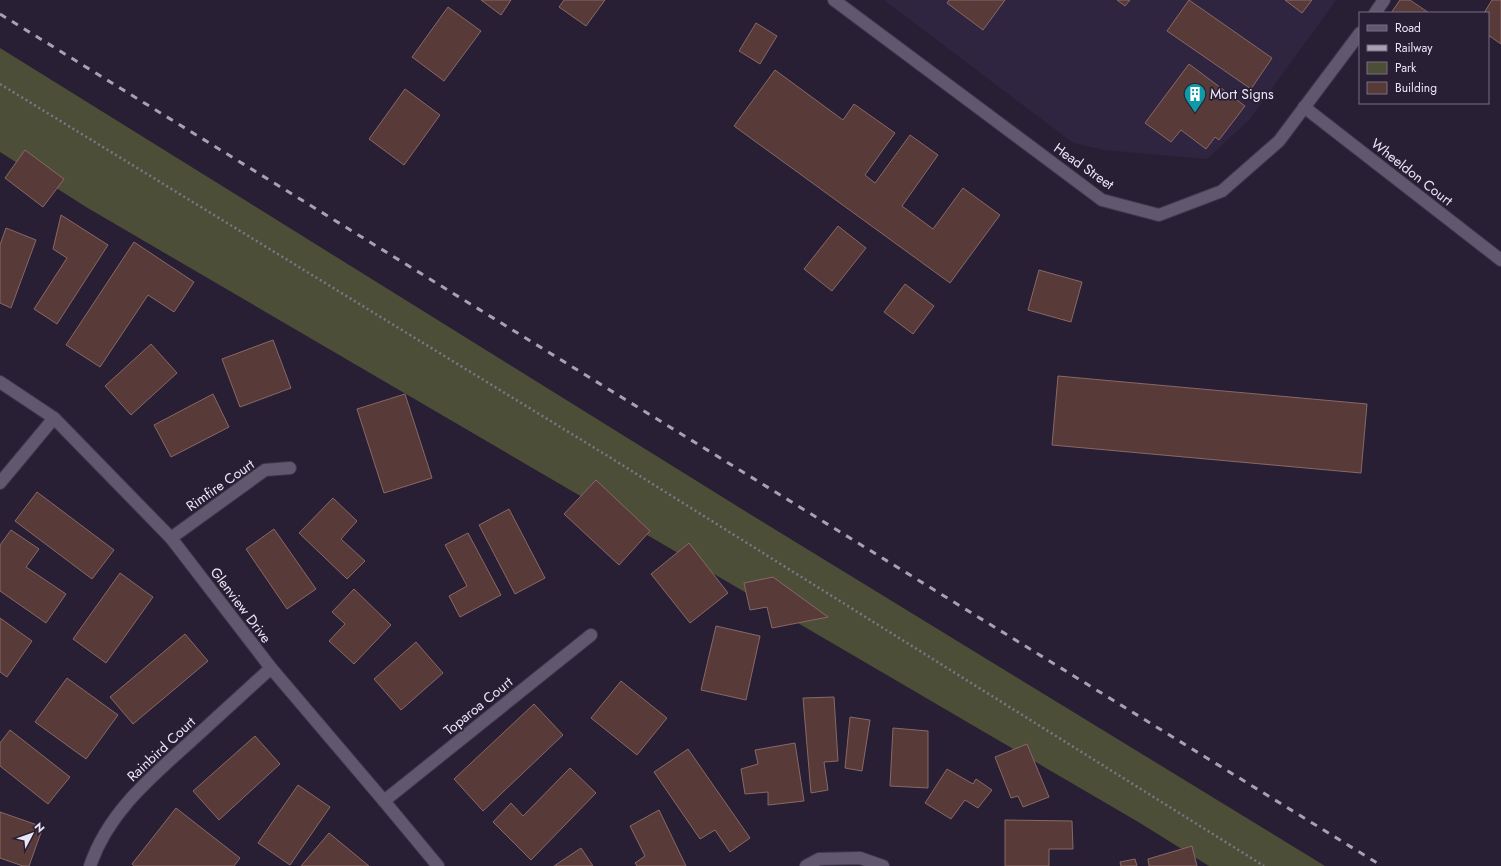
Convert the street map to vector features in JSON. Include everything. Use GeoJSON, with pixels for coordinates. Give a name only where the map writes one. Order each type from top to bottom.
{"type":"FeatureCollection","features":[{"type":"Feature","properties":{"kind":"street","name":"Head Street"},"geometry":{"type":"LineString","coordinates":[[834,0],[1102,200],[1159,215],[1222,191],[1279,141],[1359,33]]}},
{"type":"Feature","properties":{"kind":"street"},"geometry":{"type":"LineString","coordinates":[[1376,12],[1384,0]]}},
{"type":"Feature","properties":{"kind":"street","name":"Wheeldon Court"},"geometry":{"type":"LineString","coordinates":[[1304,107],[1501,260]]}},
{"type":"Feature","properties":{"kind":"street","name":"Glenview Drive"},"geometry":{"type":"LineString","coordinates":[[0,382],[54,418],[171,538],[271,668],[438,866]]}},
{"type":"Feature","properties":{"kind":"street"},"geometry":{"type":"LineString","coordinates":[[0,482],[54,418]]}},
{"type":"Feature","properties":{"kind":"street","name":"Rimfire Court"},"geometry":{"type":"LineString","coordinates":[[171,538],[265,470],[290,468]]}},
{"type":"Feature","properties":{"kind":"street","name":"Toparoa Court"},"geometry":{"type":"LineString","coordinates":[[384,801],[591,635]]}},
{"type":"Feature","properties":{"kind":"street","name":"Rainbird Court"},"geometry":{"type":"LineString","coordinates":[[90,866],[95,851],[117,814],[150,778],[271,668]]}},
{"type":"Feature","properties":{"kind":"street"},"geometry":{"type":"LineString","coordinates":[[806,866],[819,859],[860,858],[883,866]]}},
{"type":"Feature","properties":{"kind":"path"},"geometry":{"type":"LineString","coordinates":[[0,84],[611,458],[1264,866]]}},
{"type":"Feature","properties":{"kind":"shaded area"},"geometry":{"type":"Polygon","coordinates":[[[884,0],[1336,0],[1250,119],[1207,159],[1104,150],[1073,143],[884,0]]]}},
{"type":"Feature","properties":{"kind":"green space"},"geometry":{"type":"Polygon","coordinates":[[[0,48],[753,516],[1325,866],[1209,866],[1140,823],[86,207],[0,152],[0,48]]]}},
{"type":"Feature","properties":{"kind":"building"},"geometry":{"type":"Polygon","coordinates":[[[481,0],[511,0],[501,15],[481,0]]]}},
{"type":"Feature","properties":{"kind":"building"},"geometry":{"type":"Polygon","coordinates":[[[564,0],[605,0],[586,26],[559,7],[564,0]]]}},
{"type":"Feature","properties":{"kind":"building"},"geometry":{"type":"Polygon","coordinates":[[[949,0],[1005,0],[983,30],[947,3],[949,0]]]}},
{"type":"Feature","properties":{"kind":"building"},"geometry":{"type":"Polygon","coordinates":[[[1117,0],[1130,0],[1125,6],[1117,0]]]}},
{"type":"Feature","properties":{"kind":"building"},"geometry":{"type":"Polygon","coordinates":[[[1189,0],[1272,58],[1251,89],[1167,31],[1189,0]]]}},
{"type":"Feature","properties":{"kind":"building"},"geometry":{"type":"Polygon","coordinates":[[[1285,0],[1312,0],[1302,13],[1285,0]]]}},
{"type":"Feature","properties":{"kind":"building"},"geometry":{"type":"Polygon","coordinates":[[[1400,0],[1410,0],[1428,12],[1392,12],[1400,0]]]}},
{"type":"Feature","properties":{"kind":"building"},"geometry":{"type":"Polygon","coordinates":[[[1492,0],[1501,0],[1501,44],[1489,36],[1489,12],[1485,12],[1492,0]]]}},
{"type":"Feature","properties":{"kind":"building"},"geometry":{"type":"Polygon","coordinates":[[[448,7],[481,31],[444,81],[412,57],[448,7]]]}},
{"type":"Feature","properties":{"kind":"building"},"geometry":{"type":"Polygon","coordinates":[[[756,23],[777,36],[760,64],[739,51],[756,23]]]}},
{"type":"Feature","properties":{"kind":"building","name":"Mort Signs"},"geometry":{"type":"Polygon","coordinates":[[[1189,64],[1245,106],[1219,140],[1215,137],[1206,149],[1181,130],[1171,142],[1145,123],[1189,64]]]}},
{"type":"Feature","properties":{"kind":"building"},"geometry":{"type":"Polygon","coordinates":[[[775,70],[843,120],[854,104],[895,133],[865,175],[875,183],[910,135],[938,155],[902,206],[933,229],[963,188],[1000,215],[950,283],[734,126],[775,70]]]}},
{"type":"Feature","properties":{"kind":"building"},"geometry":{"type":"Polygon","coordinates":[[[405,89],[440,115],[404,165],[369,139],[405,89]]]}},
{"type":"Feature","properties":{"kind":"building"},"geometry":{"type":"Polygon","coordinates":[[[25,150],[64,179],[43,207],[5,178],[25,150]]]}},
{"type":"Feature","properties":{"kind":"building"},"geometry":{"type":"Polygon","coordinates":[[[61,215],[108,245],[57,324],[34,309],[67,258],[53,249],[61,215]]]}},
{"type":"Feature","properties":{"kind":"building"},"geometry":{"type":"Polygon","coordinates":[[[838,226],[866,248],[832,291],[804,269],[838,226]]]}},
{"type":"Feature","properties":{"kind":"building"},"geometry":{"type":"Polygon","coordinates":[[[6,228],[36,240],[11,308],[0,303],[0,245],[6,228]]]}},
{"type":"Feature","properties":{"kind":"building"},"geometry":{"type":"Polygon","coordinates":[[[134,242],[194,282],[174,312],[148,295],[100,367],[66,345],[134,242]]]}},
{"type":"Feature","properties":{"kind":"building"},"geometry":{"type":"Polygon","coordinates":[[[1039,270],[1082,282],[1071,322],[1028,310],[1039,270]]]}},
{"type":"Feature","properties":{"kind":"building"},"geometry":{"type":"Polygon","coordinates":[[[905,284],[934,306],[913,334],[884,312],[905,284]]]}},
{"type":"Feature","properties":{"kind":"building"},"geometry":{"type":"Polygon","coordinates":[[[273,340],[291,388],[240,407],[222,359],[273,340]]]}},
{"type":"Feature","properties":{"kind":"building"},"geometry":{"type":"Polygon","coordinates":[[[151,344],[177,373],[131,415],[105,386],[151,344]]]}},
{"type":"Feature","properties":{"kind":"building"},"geometry":{"type":"Polygon","coordinates":[[[1058,376],[1367,404],[1361,473],[1052,445],[1058,376]]]}},
{"type":"Feature","properties":{"kind":"building"},"geometry":{"type":"Polygon","coordinates":[[[213,394],[229,427],[171,457],[154,425],[213,394]]]}},
{"type":"Feature","properties":{"kind":"building"},"geometry":{"type":"Polygon","coordinates":[[[405,394],[432,478],[384,493],[357,409],[405,394]]]}},
{"type":"Feature","properties":{"kind":"building"},"geometry":{"type":"Polygon","coordinates":[[[596,480],[650,531],[619,565],[564,514],[596,480]]]}},
{"type":"Feature","properties":{"kind":"building"},"geometry":{"type":"Polygon","coordinates":[[[37,492],[114,550],[92,579],[15,521],[37,492]]]}},
{"type":"Feature","properties":{"kind":"building"},"geometry":{"type":"Polygon","coordinates":[[[333,498],[357,521],[341,539],[365,561],[347,579],[299,533],[333,498]]]}},
{"type":"Feature","properties":{"kind":"building"},"geometry":{"type":"Polygon","coordinates":[[[509,509],[545,578],[515,594],[479,525],[509,509]]]}},
{"type":"Feature","properties":{"kind":"building"},"geometry":{"type":"Polygon","coordinates":[[[274,529],[316,589],[287,609],[246,549],[274,529]]]}},
{"type":"Feature","properties":{"kind":"building"},"geometry":{"type":"Polygon","coordinates":[[[11,530],[39,549],[26,567],[66,594],[46,623],[0,591],[0,545],[11,530]]]}},
{"type":"Feature","properties":{"kind":"building"},"geometry":{"type":"Polygon","coordinates":[[[468,533],[501,595],[460,617],[449,596],[467,586],[445,545],[468,533]]]}},
{"type":"Feature","properties":{"kind":"building"},"geometry":{"type":"Polygon","coordinates":[[[689,543],[728,593],[690,623],[651,574],[689,543]]]}},
{"type":"Feature","properties":{"kind":"building"},"geometry":{"type":"Polygon","coordinates":[[[120,573],[153,597],[106,663],[73,639],[120,573]]]}},
{"type":"Feature","properties":{"kind":"building"},"geometry":{"type":"Polygon","coordinates":[[[773,577],[828,617],[772,628],[767,607],[750,610],[744,583],[773,577]]]}},
{"type":"Feature","properties":{"kind":"building"},"geometry":{"type":"Polygon","coordinates":[[[354,589],[391,625],[354,664],[329,641],[345,624],[332,612],[354,589]]]}},
{"type":"Feature","properties":{"kind":"building"},"geometry":{"type":"Polygon","coordinates":[[[0,618],[32,641],[7,677],[0,672],[0,618]]]}},
{"type":"Feature","properties":{"kind":"building"},"geometry":{"type":"Polygon","coordinates":[[[716,626],[760,636],[746,700],[701,690],[716,626]]]}},
{"type":"Feature","properties":{"kind":"building"},"geometry":{"type":"Polygon","coordinates":[[[185,634],[208,661],[133,724],[110,697],[185,634]]]}},
{"type":"Feature","properties":{"kind":"building"},"geometry":{"type":"Polygon","coordinates":[[[416,642],[443,673],[401,710],[374,679],[416,642]]]}},
{"type":"Feature","properties":{"kind":"building"},"geometry":{"type":"Polygon","coordinates":[[[67,678],[118,715],[86,759],[35,722],[67,678]]]}},
{"type":"Feature","properties":{"kind":"building"},"geometry":{"type":"Polygon","coordinates":[[[621,681],[667,718],[637,755],[591,718],[621,681]]]}},
{"type":"Feature","properties":{"kind":"building"},"geometry":{"type":"Polygon","coordinates":[[[834,697],[838,761],[824,762],[828,790],[811,793],[803,698],[834,697]]]}},
{"type":"Feature","properties":{"kind":"building"},"geometry":{"type":"Polygon","coordinates":[[[534,704],[563,735],[483,811],[454,779],[534,704]]]}},
{"type":"Feature","properties":{"kind":"building"},"geometry":{"type":"Polygon","coordinates":[[[850,717],[870,720],[862,771],[845,768],[850,717]]]}},
{"type":"Feature","properties":{"kind":"building"},"geometry":{"type":"Polygon","coordinates":[[[893,728],[928,731],[928,788],[890,786],[893,728]]]}},
{"type":"Feature","properties":{"kind":"building"},"geometry":{"type":"Polygon","coordinates":[[[10,730],[70,777],[48,804],[0,766],[0,743],[10,730]]]}},
{"type":"Feature","properties":{"kind":"building"},"geometry":{"type":"Polygon","coordinates":[[[255,736],[280,764],[219,820],[193,791],[255,736]]]}},
{"type":"Feature","properties":{"kind":"building"},"geometry":{"type":"Polygon","coordinates":[[[795,743],[804,801],[768,805],[768,792],[745,794],[741,769],[758,764],[755,750],[795,743]]]}},
{"type":"Feature","properties":{"kind":"building"},"geometry":{"type":"Polygon","coordinates":[[[1027,744],[1049,797],[1023,807],[1018,796],[1011,798],[995,757],[1027,744]]]}},
{"type":"Feature","properties":{"kind":"building"},"geometry":{"type":"Polygon","coordinates":[[[688,749],[750,838],[730,852],[715,830],[700,839],[654,772],[688,749]]]}},
{"type":"Feature","properties":{"kind":"building"},"geometry":{"type":"Polygon","coordinates":[[[570,768],[596,793],[531,860],[493,822],[511,803],[523,816],[570,768]]]}},
{"type":"Feature","properties":{"kind":"building"},"geometry":{"type":"Polygon","coordinates":[[[947,769],[973,784],[976,779],[992,790],[978,808],[965,800],[951,819],[925,803],[947,769]]]}},
{"type":"Feature","properties":{"kind":"building"},"geometry":{"type":"Polygon","coordinates":[[[298,785],[330,807],[290,865],[258,843],[298,785]]]}},
{"type":"Feature","properties":{"kind":"building"},"geometry":{"type":"Polygon","coordinates":[[[176,808],[240,858],[234,866],[134,866],[132,864],[176,808]]]}},
{"type":"Feature","properties":{"kind":"building"},"geometry":{"type":"Polygon","coordinates":[[[659,810],[686,866],[637,866],[635,863],[645,856],[630,826],[659,810]]]}},
{"type":"Feature","properties":{"kind":"building"},"geometry":{"type":"Polygon","coordinates":[[[0,812],[43,827],[29,866],[23,866],[0,858],[0,812]]]}},
{"type":"Feature","properties":{"kind":"building"},"geometry":{"type":"Polygon","coordinates":[[[1005,820],[1072,821],[1073,849],[1049,849],[1049,866],[1005,866],[1005,820]]]}},
{"type":"Feature","properties":{"kind":"building"},"geometry":{"type":"Polygon","coordinates":[[[329,833],[369,866],[301,866],[329,833]]]}},
{"type":"Feature","properties":{"kind":"building"},"geometry":{"type":"Polygon","coordinates":[[[1192,846],[1197,866],[1149,866],[1148,859],[1192,846]]]}},
{"type":"Feature","properties":{"kind":"building"},"geometry":{"type":"Polygon","coordinates":[[[581,848],[593,866],[554,866],[581,848]]]}},
{"type":"Feature","properties":{"kind":"building"},"geometry":{"type":"Polygon","coordinates":[[[1135,859],[1137,866],[1121,866],[1120,862],[1135,859]]]}},
{"type":"Feature","properties":{"kind":"railway"},"geometry":{"type":"LineString","coordinates":[[0,14],[1382,866]]}},
{"type":"Feature","properties":{"kind":"place","name":"Mort Signs"},"geometry":{"type":"Point","coordinates":[1195,114]}}]}
